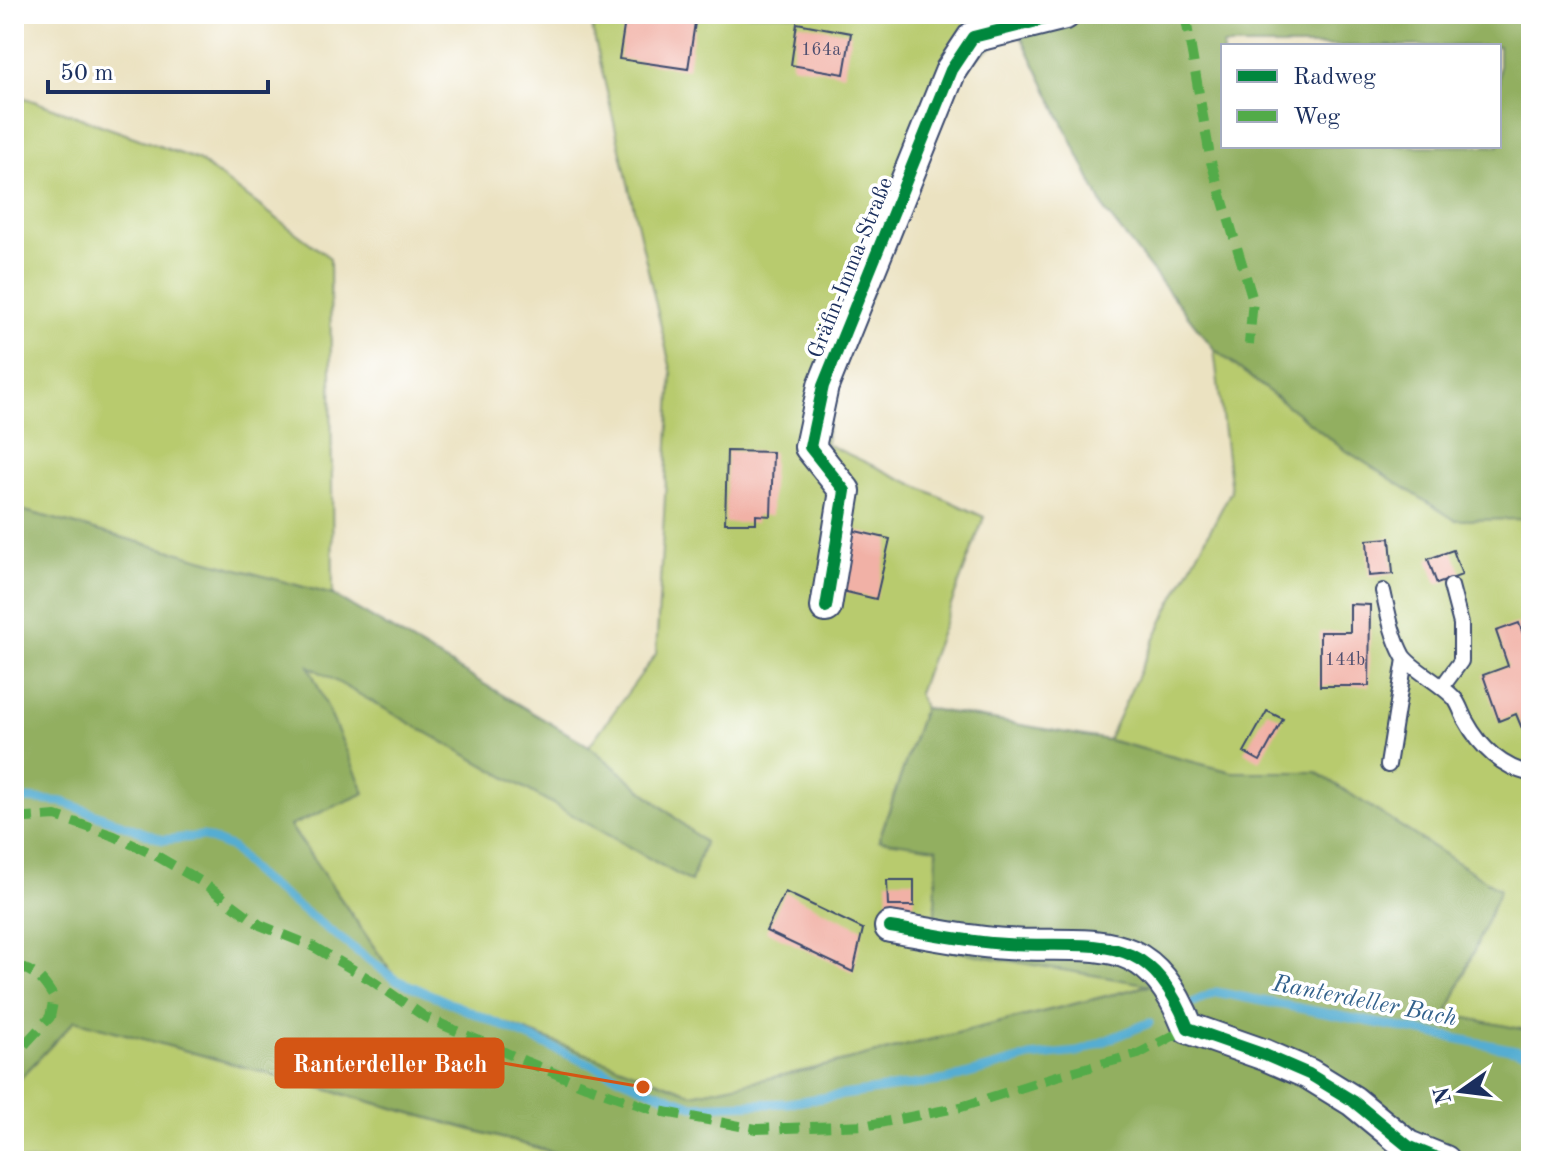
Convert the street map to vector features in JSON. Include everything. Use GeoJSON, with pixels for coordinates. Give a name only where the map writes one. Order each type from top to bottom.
{"type":"FeatureCollection","features":[{"type":"Feature","properties":{"kind":"street","name":"Gräfin-Imma-Straße"},"geometry":{"type":"LineString","coordinates":[[826,607],[845,491],[810,447],[823,386],[951,70],[973,37],[1065,14]]}},
{"type":"Feature","properties":{"kind":"street"},"geometry":{"type":"LineString","coordinates":[[890,927],[991,943],[1098,945],[1121,950],[1155,972],[1180,1007],[1188,1028],[1309,1074],[1353,1101],[1408,1146],[1445,1161]]}},
{"type":"Feature","properties":{"kind":"lane"},"geometry":{"type":"LineString","coordinates":[[1442,687],[1461,661],[1461,624],[1451,586]]}},
{"type":"Feature","properties":{"kind":"lane"},"geometry":{"type":"LineString","coordinates":[[1383,591],[1391,628],[1405,659],[1457,702],[1472,731],[1492,755],[1531,774]]}},
{"type":"Feature","properties":{"kind":"lane"},"geometry":{"type":"LineString","coordinates":[[1388,765],[1405,659]]}},
{"type":"Feature","properties":{"kind":"green space"},"geometry":{"type":"Polygon","coordinates":[[[589,14],[1080,14],[1021,36],[1003,39],[961,69],[831,394],[826,444],[984,517],[918,693],[924,708],[879,839],[938,848],[934,948],[1154,984],[808,1070],[692,1094],[399,983],[290,825],[364,793],[308,665],[691,882],[704,842],[589,746],[656,654],[672,374],[589,14]]]}},
{"type":"Feature","properties":{"kind":"green space"},"geometry":{"type":"Polygon","coordinates":[[[1080,14],[1531,14],[1531,519],[1455,520],[1342,448],[1214,349],[1106,212],[1021,36],[1080,14]]]}},
{"type":"Feature","properties":{"kind":"green space"},"geometry":{"type":"Polygon","coordinates":[[[14,94],[198,160],[330,258],[333,595],[14,508],[14,94]]]}},
{"type":"Feature","properties":{"kind":"green space"},"geometry":{"type":"Polygon","coordinates":[[[1214,349],[1342,448],[1455,519],[1531,519],[1531,1031],[1447,1015],[1499,890],[1316,772],[1232,772],[1108,740],[1167,612],[1231,491],[1214,349]]]}},
{"type":"Feature","properties":{"kind":"green space"},"geometry":{"type":"Polygon","coordinates":[[[14,508],[333,595],[589,746],[704,842],[691,882],[309,666],[365,793],[290,826],[399,983],[692,1094],[808,1070],[1151,985],[934,948],[937,848],[879,840],[924,708],[1108,740],[1232,772],[1316,772],[1500,890],[1447,1014],[1531,1031],[1531,1161],[585,1161],[75,1020],[14,1085],[14,508]]]}},
{"type":"Feature","properties":{"kind":"green space"},"geometry":{"type":"Polygon","coordinates":[[[75,1020],[585,1161],[14,1161],[14,1085],[75,1020]]]}},
{"type":"Feature","properties":{"kind":"building"},"geometry":{"type":"Polygon","coordinates":[[[626,14],[696,16],[688,69],[619,59],[626,14]]]}},
{"type":"Feature","properties":{"kind":"building"},"geometry":{"type":"Polygon","coordinates":[[[797,23],[851,33],[844,74],[791,65],[797,23]]]}},
{"type":"Feature","properties":{"kind":"building"},"geometry":{"type":"Polygon","coordinates":[[[727,451],[773,452],[771,516],[756,515],[756,523],[725,523],[727,451]]]}},
{"type":"Feature","properties":{"kind":"building"},"geometry":{"type":"Polygon","coordinates":[[[851,530],[890,539],[876,599],[842,591],[851,530]]]}},
{"type":"Feature","properties":{"kind":"building"},"geometry":{"type":"Polygon","coordinates":[[[1390,538],[1393,574],[1369,576],[1367,540],[1390,538]]]}},
{"type":"Feature","properties":{"kind":"building"},"geometry":{"type":"Polygon","coordinates":[[[1453,550],[1462,575],[1437,584],[1428,559],[1453,550]]]}},
{"type":"Feature","properties":{"kind":"building"},"geometry":{"type":"Polygon","coordinates":[[[1350,604],[1370,605],[1369,686],[1320,686],[1320,632],[1350,632],[1350,604]]]}},
{"type":"Feature","properties":{"kind":"building"},"geometry":{"type":"Polygon","coordinates":[[[1519,623],[1531,657],[1531,728],[1523,731],[1516,714],[1499,721],[1483,675],[1508,666],[1496,631],[1519,623]]]}},
{"type":"Feature","properties":{"kind":"building"},"geometry":{"type":"Polygon","coordinates":[[[1267,711],[1283,719],[1260,761],[1244,752],[1267,711]]]}},
{"type":"Feature","properties":{"kind":"building"},"geometry":{"type":"Polygon","coordinates":[[[887,880],[914,880],[914,906],[888,906],[887,880]]]}},
{"type":"Feature","properties":{"kind":"building"},"geometry":{"type":"Polygon","coordinates":[[[785,892],[863,929],[853,972],[766,931],[785,892]]]}},
{"type":"Feature","properties":{"kind":"waterway","name":"Ranterdeller Bach"},"geometry":{"type":"LineString","coordinates":[[14,798],[63,802],[163,840],[203,836],[232,848],[257,876],[393,978],[693,1106],[787,1103],[947,1080],[1030,1057],[1078,1052],[1149,1023]]}},
{"type":"Feature","properties":{"kind":"waterway","name":"Ranterdeller Bach"},"geometry":{"type":"LineString","coordinates":[[1194,1002],[1216,992],[1531,1053]]}},
{"type":"Feature","properties":{"kind":"marked path"},"geometry":{"type":"LineString","coordinates":[[1185,14],[1211,162],[1253,300],[1249,344]]}},
{"type":"Feature","properties":{"kind":"marked path"},"geometry":{"type":"LineString","coordinates":[[14,819],[56,816],[114,836],[155,855],[202,882],[260,925],[314,947],[371,980],[425,1017],[527,1062],[654,1110],[756,1129],[869,1125],[961,1107],[1138,1054],[1188,1028]]}},
{"type":"Feature","properties":{"kind":"marked path"},"geometry":{"type":"LineString","coordinates":[[14,967],[38,977],[54,998],[50,1017],[14,1056]]}},
{"type":"Feature","properties":{"kind":"cycle path"},"geometry":{"type":"LineString","coordinates":[[826,607],[845,491],[810,447],[823,386],[951,70],[973,37],[1065,14]]}},
{"type":"Feature","properties":{"kind":"cycle path"},"geometry":{"type":"LineString","coordinates":[[890,927],[991,943],[1093,946],[1137,958],[1155,973],[1172,995],[1188,1028],[1309,1074],[1353,1101],[1408,1146],[1445,1161]]}},
{"type":"Feature","properties":{"kind":"place","name":"Ranterdeller Bach"},"geometry":{"type":"Point","coordinates":[643,1087]}}]}
